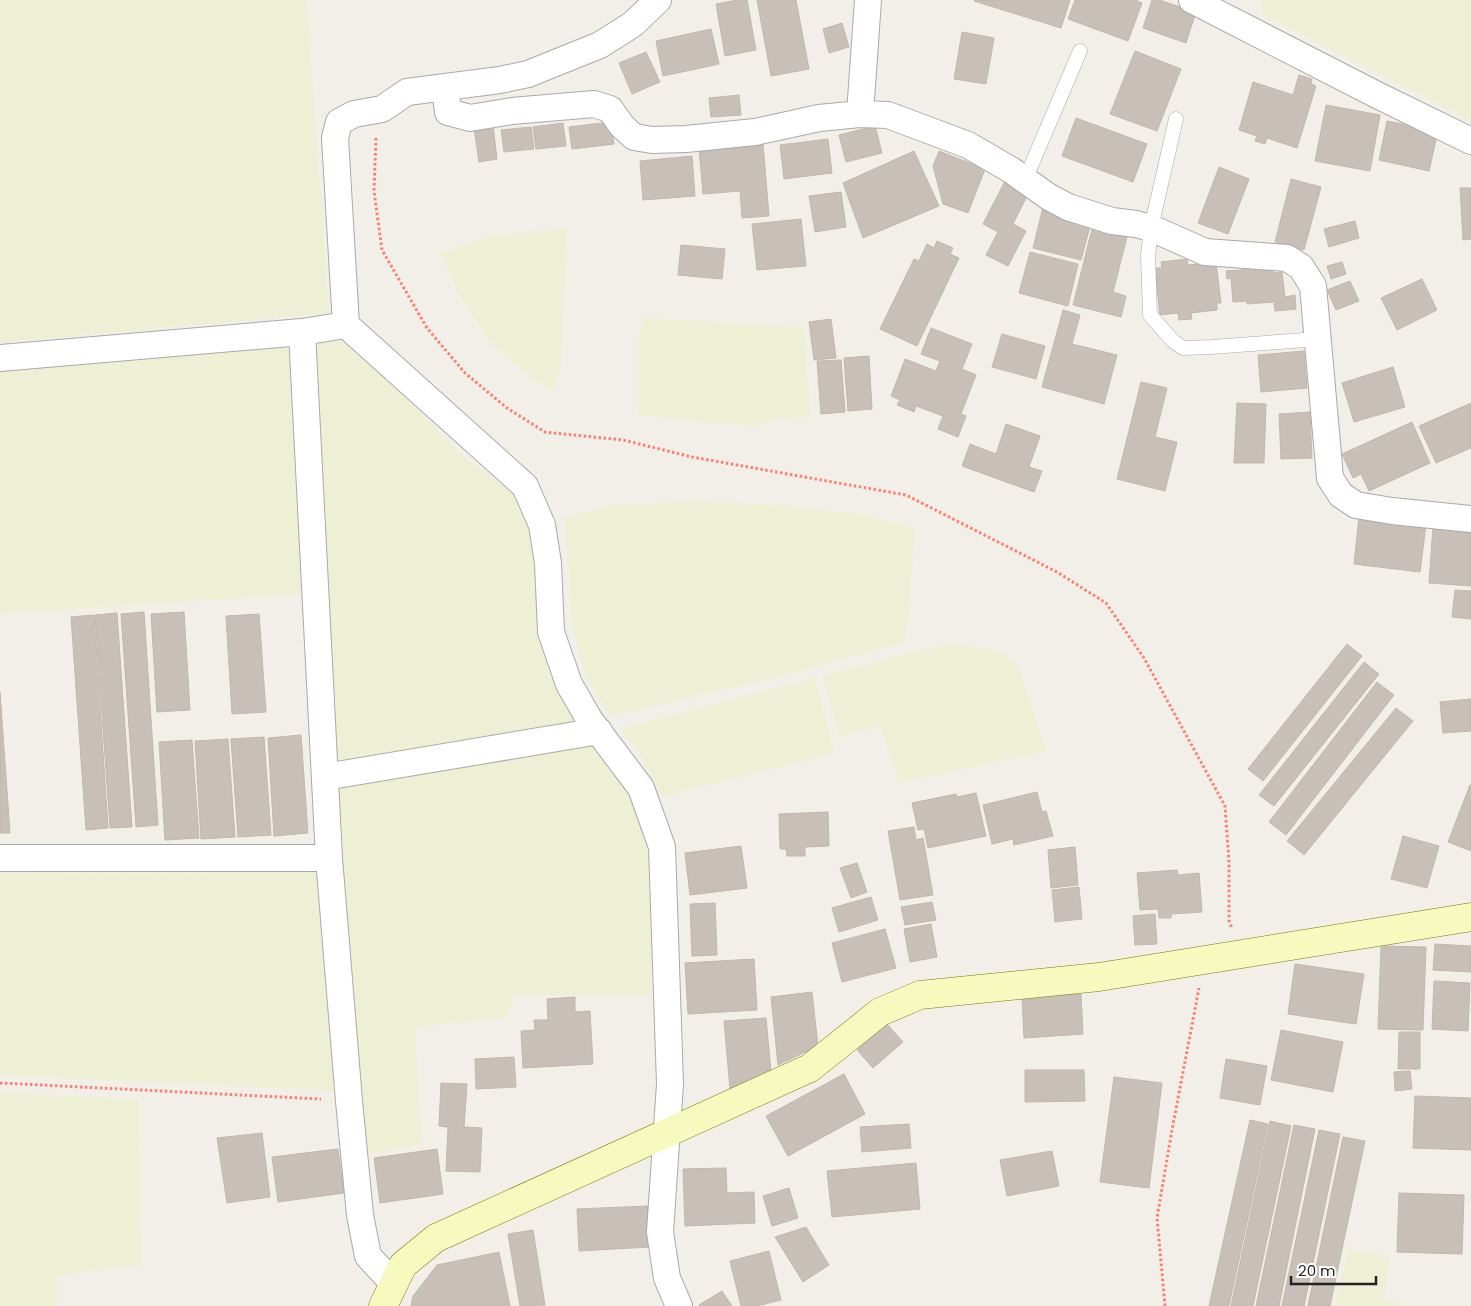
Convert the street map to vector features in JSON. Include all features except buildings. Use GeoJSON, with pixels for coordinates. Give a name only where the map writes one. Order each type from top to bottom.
{"type":"FeatureCollection","features":[{"type":"Feature","properties":{"kind":"street"},"geometry":{"type":"LineString","coordinates":[[658,0],[633,24],[600,45],[528,74],[500,80],[407,92],[382,109],[354,114],[339,122],[336,138],[346,325],[525,486],[542,525],[548,563],[551,632],[569,684],[589,719],[641,788],[662,847],[670,1084],[660,1232],[667,1278],[679,1306]]}},
{"type":"Feature","properties":{"kind":"street"},"geometry":{"type":"LineString","coordinates":[[860,114],[868,0]]}},
{"type":"Feature","properties":{"kind":"street"},"geometry":{"type":"LineString","coordinates":[[1192,0],[1471,141]]}},
{"type":"Feature","properties":{"kind":"street"},"geometry":{"type":"LineString","coordinates":[[445,87],[448,112],[470,118],[512,111],[594,104],[610,109],[622,126],[634,137],[652,140],[686,139],[755,132],[819,118],[860,114],[888,115],[968,145],[1012,170],[1049,197],[1068,207],[1112,221],[1151,228],[1205,252],[1287,258],[1301,267],[1313,286],[1330,478],[1341,496],[1356,505],[1392,511],[1471,518]]}},
{"type":"Feature","properties":{"kind":"street"},"geometry":{"type":"LineString","coordinates":[[0,358],[302,332],[346,325]]}},
{"type":"Feature","properties":{"kind":"street"},"geometry":{"type":"LineString","coordinates":[[302,332],[329,858],[349,1101],[360,1214],[368,1256],[389,1295]]}},
{"type":"Feature","properties":{"kind":"street"},"geometry":{"type":"LineString","coordinates":[[325,777],[599,731]]}},
{"type":"Feature","properties":{"kind":"street"},"geometry":{"type":"LineString","coordinates":[[0,858],[329,858]]}},
{"type":"Feature","properties":{"kind":"street"},"geometry":{"type":"LineString","coordinates":[[389,1295],[403,1265],[436,1238],[810,1068],[880,1012],[920,995],[1099,977],[1471,917]]}},
{"type":"Feature","properties":{"kind":"lane"},"geometry":{"type":"LineString","coordinates":[[1025,180],[1080,52]]}},
{"type":"Feature","properties":{"kind":"lane"},"geometry":{"type":"LineString","coordinates":[[1176,119],[1151,228],[1148,256],[1150,315],[1173,341],[1183,348],[1318,339]]}},
{"type":"Feature","properties":{"kind":"path"},"geometry":{"type":"LineString","coordinates":[[382,109],[375,143],[374,191],[382,250],[427,328],[465,373],[507,408],[546,432],[623,440],[692,457],[906,495],[1057,572],[1106,603],[1144,658],[1224,806],[1229,862],[1229,921],[1241,954]]}},
{"type":"Feature","properties":{"kind":"path"},"geometry":{"type":"LineString","coordinates":[[1165,1306],[1157,1218],[1204,960]]}},
{"type":"Feature","properties":{"kind":"path"},"geometry":{"type":"LineString","coordinates":[[0,1083],[349,1101]]}},
{"type":"Feature","properties":{"kind":"green space"},"geometry":{"type":"Polygon","coordinates":[[[0,0],[307,0],[329,313],[0,343],[0,0]]]}},
{"type":"Feature","properties":{"kind":"green space"},"geometry":{"type":"Polygon","coordinates":[[[1261,0],[1471,0],[1471,121],[1263,15],[1261,0]]]}},
{"type":"Feature","properties":{"kind":"green space"},"geometry":{"type":"Polygon","coordinates":[[[567,229],[561,369],[551,392],[490,343],[460,297],[440,252],[490,237],[533,231],[567,229]]]}},
{"type":"Feature","properties":{"kind":"green space"},"geometry":{"type":"Polygon","coordinates":[[[644,318],[804,327],[811,417],[779,419],[754,426],[639,415],[639,335],[644,318]]]}},
{"type":"Feature","properties":{"kind":"green space"},"geometry":{"type":"Polygon","coordinates":[[[316,342],[349,342],[466,459],[497,480],[519,499],[532,526],[583,724],[345,765],[335,757],[309,352],[316,342]]]}},
{"type":"Feature","properties":{"kind":"green space"},"geometry":{"type":"Polygon","coordinates":[[[285,346],[291,354],[304,594],[0,614],[0,369],[285,346]]]}},
{"type":"Feature","properties":{"kind":"green space"},"geometry":{"type":"Polygon","coordinates":[[[688,501],[781,505],[865,515],[915,529],[905,642],[770,679],[611,716],[587,679],[572,627],[564,518],[609,506],[688,501]]]}},
{"type":"Feature","properties":{"kind":"green space"},"geometry":{"type":"Polygon","coordinates":[[[956,643],[1003,653],[1019,666],[1046,751],[900,783],[880,727],[839,736],[822,676],[956,643]]]}},
{"type":"Feature","properties":{"kind":"green space"},"geometry":{"type":"Polygon","coordinates":[[[815,678],[835,753],[661,797],[637,750],[619,729],[815,678]]]}},
{"type":"Feature","properties":{"kind":"green space"},"geometry":{"type":"Polygon","coordinates":[[[598,744],[629,787],[645,833],[653,881],[650,995],[515,995],[506,1018],[415,1027],[422,1145],[361,1155],[338,784],[598,744]]]}},
{"type":"Feature","properties":{"kind":"green space"},"geometry":{"type":"Polygon","coordinates":[[[321,872],[337,1091],[0,1075],[0,873],[321,872]]]}},
{"type":"Feature","properties":{"kind":"green space"},"geometry":{"type":"Polygon","coordinates":[[[0,1092],[139,1100],[141,1265],[57,1276],[57,1306],[0,1306],[0,1092]]]}},
{"type":"Feature","properties":{"kind":"green space"},"geometry":{"type":"Polygon","coordinates":[[[1348,1249],[1390,1257],[1384,1301],[1417,1306],[1335,1306],[1348,1249]]]}}]}
